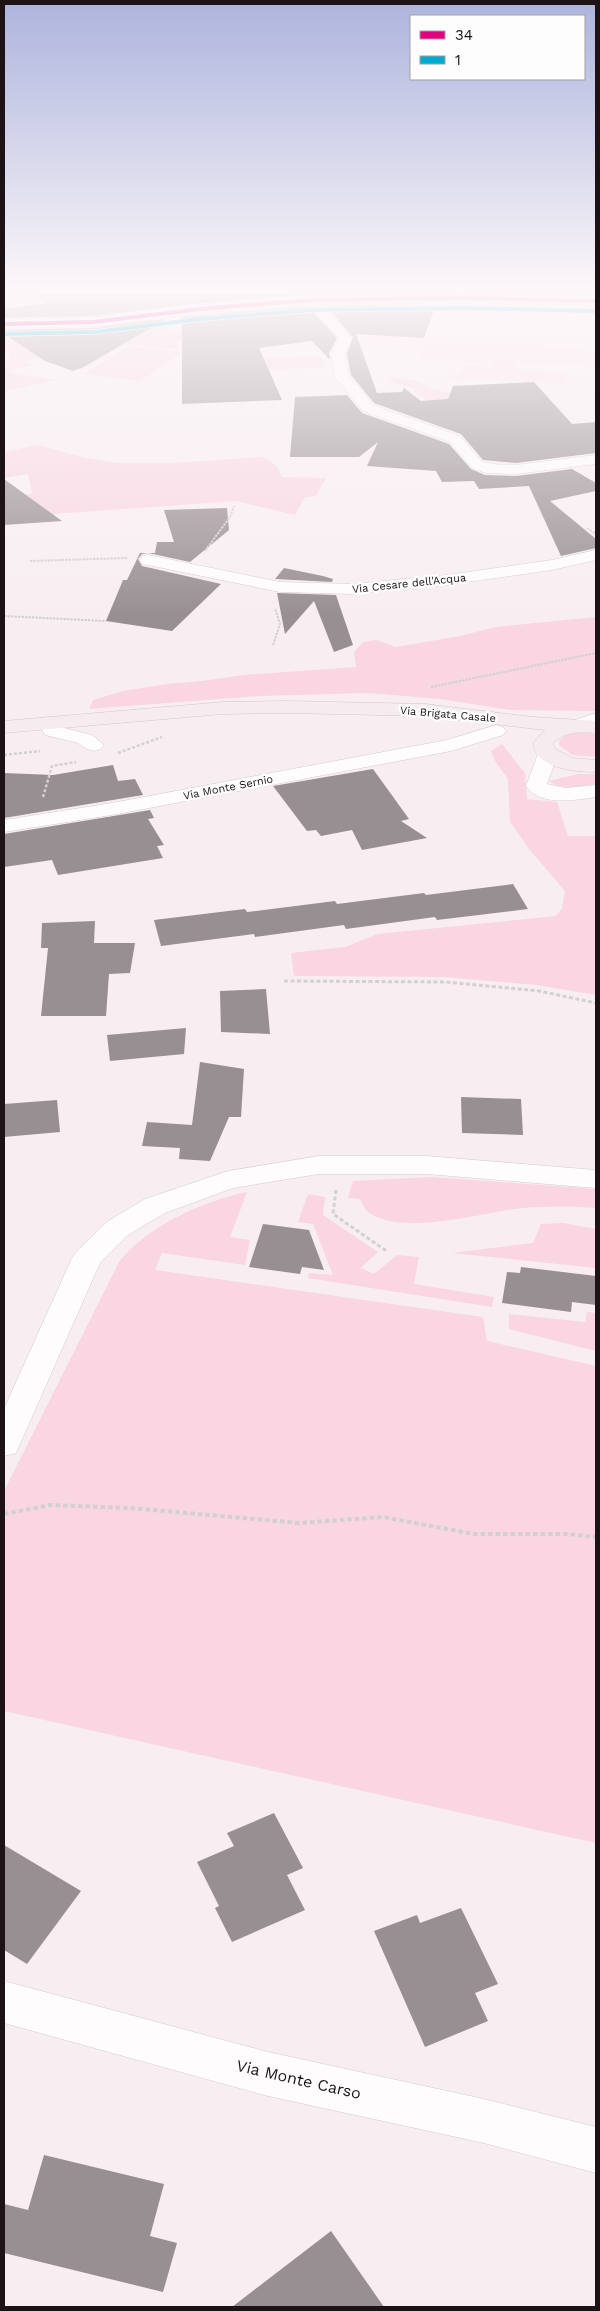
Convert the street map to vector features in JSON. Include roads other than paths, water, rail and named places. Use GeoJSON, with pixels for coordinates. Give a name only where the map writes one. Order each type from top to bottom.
{"type":"FeatureCollection","features":[{"type":"Feature","properties":{"kind":"main road","name":"Via Brigata Casale"},"geometry":{"type":"LineString","coordinates":[[288,707],[460,724],[496,731],[546,748],[556,759],[588,766]]}},
{"type":"Feature","properties":{"kind":"main road","name":"Via Brigata Casale"},"geometry":{"type":"LineString","coordinates":[[4,727],[223,708],[288,707],[425,710],[533,723],[587,727]]}},
{"type":"Feature","properties":{"kind":"main road"},"geometry":{"type":"LineString","coordinates":[[546,748],[546,737],[553,732],[587,727]]}},
{"type":"Feature","properties":{"kind":"street"},"geometry":{"type":"LineString","coordinates":[[362,401],[368,408],[455,439],[477,465],[484,468],[530,468],[596,460]]}},
{"type":"Feature","properties":{"kind":"street","name":"Via Cesare dell'Acqua"},"geometry":{"type":"LineString","coordinates":[[148,560],[193,567],[280,587],[354,589],[447,580],[552,565],[596,555]]}},
{"type":"Feature","properties":{"kind":"street"},"geometry":{"type":"LineString","coordinates":[[451,745],[459,734],[460,724],[466,720],[478,718],[541,726],[587,727],[596,719]]}},
{"type":"Feature","properties":{"kind":"street"},"geometry":{"type":"LineString","coordinates":[[48,723],[52,731],[85,739],[94,745]]}},
{"type":"Feature","properties":{"kind":"street","name":"Via Monte Sernio"},"geometry":{"type":"LineString","coordinates":[[4,826],[122,808],[451,745],[496,731]]}},
{"type":"Feature","properties":{"kind":"street"},"geometry":{"type":"LineString","coordinates":[[546,748],[536,786],[544,792],[558,795],[596,792]]}},
{"type":"Feature","properties":{"kind":"street"},"geometry":{"type":"LineString","coordinates":[[537,779],[588,766]]}},
{"type":"Feature","properties":{"kind":"street"},"geometry":{"type":"LineString","coordinates":[[4,1444],[87,1258],[118,1228],[155,1206],[228,1180],[319,1165],[427,1165],[596,1179]]}},
{"type":"Feature","properties":{"kind":"street","name":"Via Monte Carso"},"geometry":{"type":"LineString","coordinates":[[4,2002],[268,2074],[484,2121],[596,2150]]}}]}
